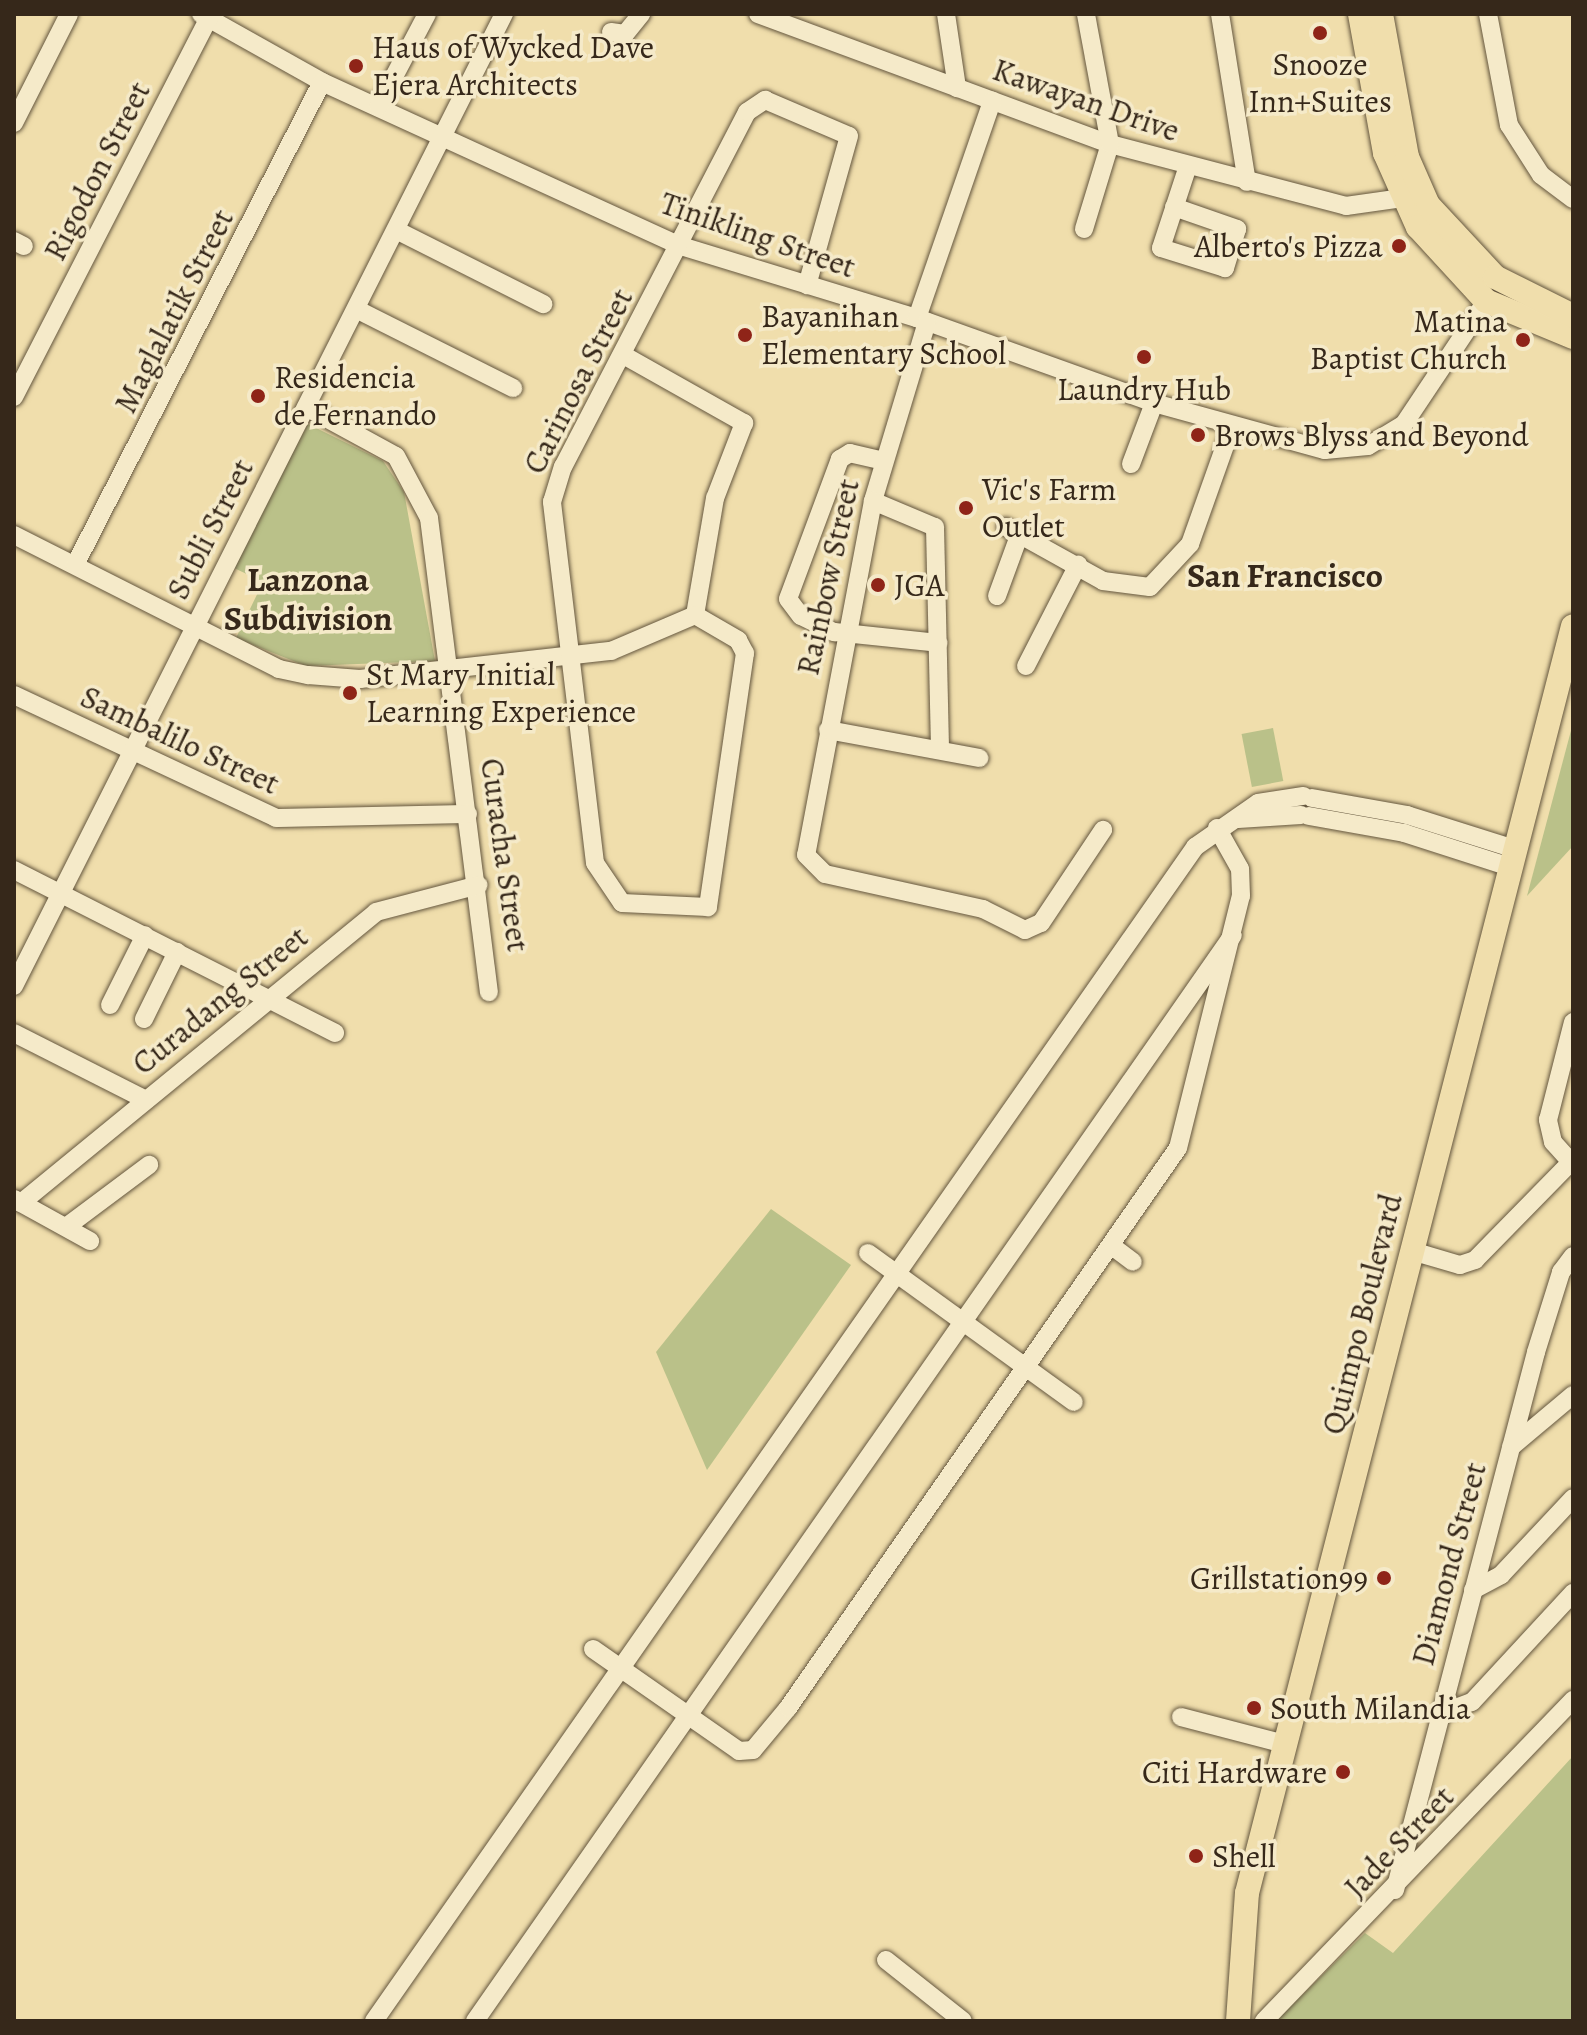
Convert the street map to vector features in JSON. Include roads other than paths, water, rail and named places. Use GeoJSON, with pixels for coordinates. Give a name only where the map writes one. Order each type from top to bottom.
{"type":"FeatureCollection","features":[{"type":"Feature","properties":{"kind":"main road"},"geometry":{"type":"LineString","coordinates":[[1360,14],[1382,139],[1402,198],[1434,251],[1486,301],[1571,333]]}},
{"type":"Feature","properties":{"kind":"main road"},"geometry":{"type":"LineString","coordinates":[[1381,14],[1407,157],[1428,205],[1495,277],[1571,333]]}},
{"type":"Feature","properties":{"kind":"main road","name":"Quimpo Boulevard"},"geometry":{"type":"LineString","coordinates":[[1238,2021],[1240,1933],[1285,1744],[1573,626]]}},
{"type":"Feature","properties":{"kind":"street"},"geometry":{"type":"LineString","coordinates":[[14,123],[69,14]]}},
{"type":"Feature","properties":{"kind":"street"},"geometry":{"type":"LineString","coordinates":[[378,107],[427,14]]}},
{"type":"Feature","properties":{"kind":"street","name":"Subli Street"},"geometry":{"type":"LineString","coordinates":[[14,986],[129,752],[504,14]]}},
{"type":"Feature","properties":{"kind":"street"},"geometry":{"type":"LineString","coordinates":[[611,32],[625,34],[641,14]]}},
{"type":"Feature","properties":{"kind":"street","name":"Kawayan Drive"},"geometry":{"type":"LineString","coordinates":[[758,14],[1110,144],[1354,208],[1402,198]]}},
{"type":"Feature","properties":{"kind":"street"},"geometry":{"type":"LineString","coordinates":[[946,14],[957,88]]}},
{"type":"Feature","properties":{"kind":"street"},"geometry":{"type":"LineString","coordinates":[[1084,229],[1110,144],[1086,14]]}},
{"type":"Feature","properties":{"kind":"street"},"geometry":{"type":"LineString","coordinates":[[1220,14],[1247,182]]}},
{"type":"Feature","properties":{"kind":"street"},"geometry":{"type":"LineString","coordinates":[[1488,14],[1509,125],[1541,175],[1573,199]]}},
{"type":"Feature","properties":{"kind":"street","name":"Tinikling Street"},"geometry":{"type":"LineString","coordinates":[[207,15],[322,82],[681,246],[922,320],[1154,403],[1325,450],[1347,452],[1388,438],[1425,399],[1486,301]]}},
{"type":"Feature","properties":{"kind":"street","name":"Rigodon Street"},"geometry":{"type":"LineString","coordinates":[[14,397],[207,15]]}},
{"type":"Feature","properties":{"kind":"street","name":"Maglalatik Street"},"geometry":{"type":"LineString","coordinates":[[75,565],[322,82]]}},
{"type":"Feature","properties":{"kind":"street","name":"Carinosa Street"},"geometry":{"type":"LineString","coordinates":[[695,615],[731,635],[745,653],[708,907],[622,903],[601,880],[569,656],[552,502],[563,467],[625,356],[758,101],[775,101],[849,136],[807,285]]}},
{"type":"Feature","properties":{"kind":"street","name":"Rainbow Street"},"geometry":{"type":"LineString","coordinates":[[992,101],[922,320],[873,501],[844,634],[807,850],[810,863],[825,874],[983,909],[1025,930],[1041,923],[1103,830]]}},
{"type":"Feature","properties":{"kind":"street"},"geometry":{"type":"LineString","coordinates":[[1174,207],[1188,166]]}},
{"type":"Feature","properties":{"kind":"street"},"geometry":{"type":"LineString","coordinates":[[396,230],[543,304]]}},
{"type":"Feature","properties":{"kind":"street"},"geometry":{"type":"LineString","coordinates":[[356,309],[513,388]]}},
{"type":"Feature","properties":{"kind":"street"},"geometry":{"type":"LineString","coordinates":[[14,535],[279,669],[308,675],[360,679],[569,656],[636,645],[695,615],[715,498],[744,423],[625,356]]}},
{"type":"Feature","properties":{"kind":"street"},"geometry":{"type":"LineString","coordinates":[[1131,464],[1154,403]]}},
{"type":"Feature","properties":{"kind":"street","name":"Curacha Street"},"geometry":{"type":"LineString","coordinates":[[306,407],[396,456],[419,488],[479,885],[489,992]]}},
{"type":"Feature","properties":{"kind":"street"},"geometry":{"type":"LineString","coordinates":[[997,596],[1013,530],[1103,581],[1141,590],[1173,570],[1190,544],[1232,426]]}},
{"type":"Feature","properties":{"kind":"street"},"geometry":{"type":"LineString","coordinates":[[884,461],[850,453],[840,459],[789,592],[795,611],[844,634],[938,643]]}},
{"type":"Feature","properties":{"kind":"street"},"geometry":{"type":"LineString","coordinates":[[873,501],[935,527],[940,749]]}},
{"type":"Feature","properties":{"kind":"street"},"geometry":{"type":"LineString","coordinates":[[1026,666],[1078,565]]}},
{"type":"Feature","properties":{"kind":"street","name":"Sambalilo Street"},"geometry":{"type":"LineString","coordinates":[[14,695],[129,752],[276,818],[468,814]]}},
{"type":"Feature","properties":{"kind":"street"},"geometry":{"type":"LineString","coordinates":[[828,730],[979,758]]}},
{"type":"Feature","properties":{"kind":"street"},"geometry":{"type":"LineString","coordinates":[[374,2021],[1195,847],[1222,824],[1268,799],[1330,809],[1512,858]]}},
{"type":"Feature","properties":{"kind":"street"},"geometry":{"type":"LineString","coordinates":[[593,1649],[739,1751],[759,1745],[1028,1368],[1112,1246],[1184,1133],[1233,935],[1240,869],[1222,824]]}},
{"type":"Feature","properties":{"kind":"street"},"geometry":{"type":"LineString","coordinates":[[14,870],[335,1033]]}},
{"type":"Feature","properties":{"kind":"street","name":"Curadang Street"},"geometry":{"type":"LineString","coordinates":[[17,1201],[376,912],[479,885]]}},
{"type":"Feature","properties":{"kind":"street"},"geometry":{"type":"LineString","coordinates":[[110,1005],[145,935]]}},
{"type":"Feature","properties":{"kind":"street"},"geometry":{"type":"LineString","coordinates":[[475,2021],[966,1324],[1233,935]]}},
{"type":"Feature","properties":{"kind":"street"},"geometry":{"type":"LineString","coordinates":[[144,1019],[177,952]]}},
{"type":"Feature","properties":{"kind":"street"},"geometry":{"type":"LineString","coordinates":[[1412,1251],[1451,1264],[1475,1260],[1572,1161],[1548,1129],[1573,1022]]}},
{"type":"Feature","properties":{"kind":"street"},"geometry":{"type":"LineString","coordinates":[[14,1033],[146,1100]]}},
{"type":"Feature","properties":{"kind":"street"},"geometry":{"type":"LineString","coordinates":[[66,1227],[149,1165]]}},
{"type":"Feature","properties":{"kind":"street"},"geometry":{"type":"LineString","coordinates":[[17,1201],[90,1241]]}},
{"type":"Feature","properties":{"kind":"street"},"geometry":{"type":"LineString","coordinates":[[1112,1246],[1133,1262]]}},
{"type":"Feature","properties":{"kind":"street"},"geometry":{"type":"LineString","coordinates":[[868,1253],[1074,1402]]}},
{"type":"Feature","properties":{"kind":"street","name":"Diamond Street"},"geometry":{"type":"LineString","coordinates":[[1395,1890],[1511,1447],[1561,1272],[1572,1256]]}},
{"type":"Feature","properties":{"kind":"street"},"geometry":{"type":"LineString","coordinates":[[1511,1447],[1573,1395]]}},
{"type":"Feature","properties":{"kind":"street"},"geometry":{"type":"LineString","coordinates":[[1473,1590],[1501,1575],[1573,1498]]}},
{"type":"Feature","properties":{"kind":"street"},"geometry":{"type":"LineString","coordinates":[[1440,1714],[1472,1702],[1573,1593]]}},
{"type":"Feature","properties":{"kind":"street","name":"Jade Street"},"geometry":{"type":"LineString","coordinates":[[1264,2021],[1395,1890],[1573,1700]]}},
{"type":"Feature","properties":{"kind":"street"},"geometry":{"type":"LineString","coordinates":[[1181,1717],[1285,1744]]}},
{"type":"Feature","properties":{"kind":"street"},"geometry":{"type":"LineString","coordinates":[[886,1960],[963,2021]]}},
{"type":"Feature","properties":{"kind":"place","name":"Snooze Inn+Suites"},"geometry":{"type":"Point","coordinates":[1320,33]}},
{"type":"Feature","properties":{"kind":"place","name":"Haus of Wycked Dave Ejera Architects"},"geometry":{"type":"Point","coordinates":[356,66]}},
{"type":"Feature","properties":{"kind":"place","name":"Alberto's Pizza"},"geometry":{"type":"Point","coordinates":[1399,246]}},
{"type":"Feature","properties":{"kind":"place","name":"Bayanihan Elementary School"},"geometry":{"type":"Point","coordinates":[745,335]}},
{"type":"Feature","properties":{"kind":"place","name":"Matina Baptist Church"},"geometry":{"type":"Point","coordinates":[1523,340]}},
{"type":"Feature","properties":{"kind":"place","name":"Laundry Hub"},"geometry":{"type":"Point","coordinates":[1144,357]}},
{"type":"Feature","properties":{"kind":"place","name":"Residencia de Fernando"},"geometry":{"type":"Point","coordinates":[258,396]}},
{"type":"Feature","properties":{"kind":"place","name":"Brows Blyss and Beyond"},"geometry":{"type":"Point","coordinates":[1198,435]}},
{"type":"Feature","properties":{"kind":"place","name":"Vic's Farm Outlet"},"geometry":{"type":"Point","coordinates":[966,508]}},
{"type":"Feature","properties":{"kind":"place","name":"JGA"},"geometry":{"type":"Point","coordinates":[878,585]}},
{"type":"Feature","properties":{"kind":"place","name":"St Mary Initial Learning Experience"},"geometry":{"type":"Point","coordinates":[350,693]}},
{"type":"Feature","properties":{"kind":"place","name":"Grillstation99"},"geometry":{"type":"Point","coordinates":[1384,1578]}},
{"type":"Feature","properties":{"kind":"place","name":"South Milandia"},"geometry":{"type":"Point","coordinates":[1254,1708]}},
{"type":"Feature","properties":{"kind":"place","name":"Citi Hardware"},"geometry":{"type":"Point","coordinates":[1343,1772]}},
{"type":"Feature","properties":{"kind":"place","name":"Shell"},"geometry":{"type":"Point","coordinates":[1196,1856]}},
{"type":"Feature","properties":{"kind":"district","name":"San Francisco"},"geometry":{"type":"Point","coordinates":[1285,576]}},
{"type":"Feature","properties":{"kind":"district","name":"Lanzona Subdivision"},"geometry":{"type":"Point","coordinates":[308,598]}}]}
